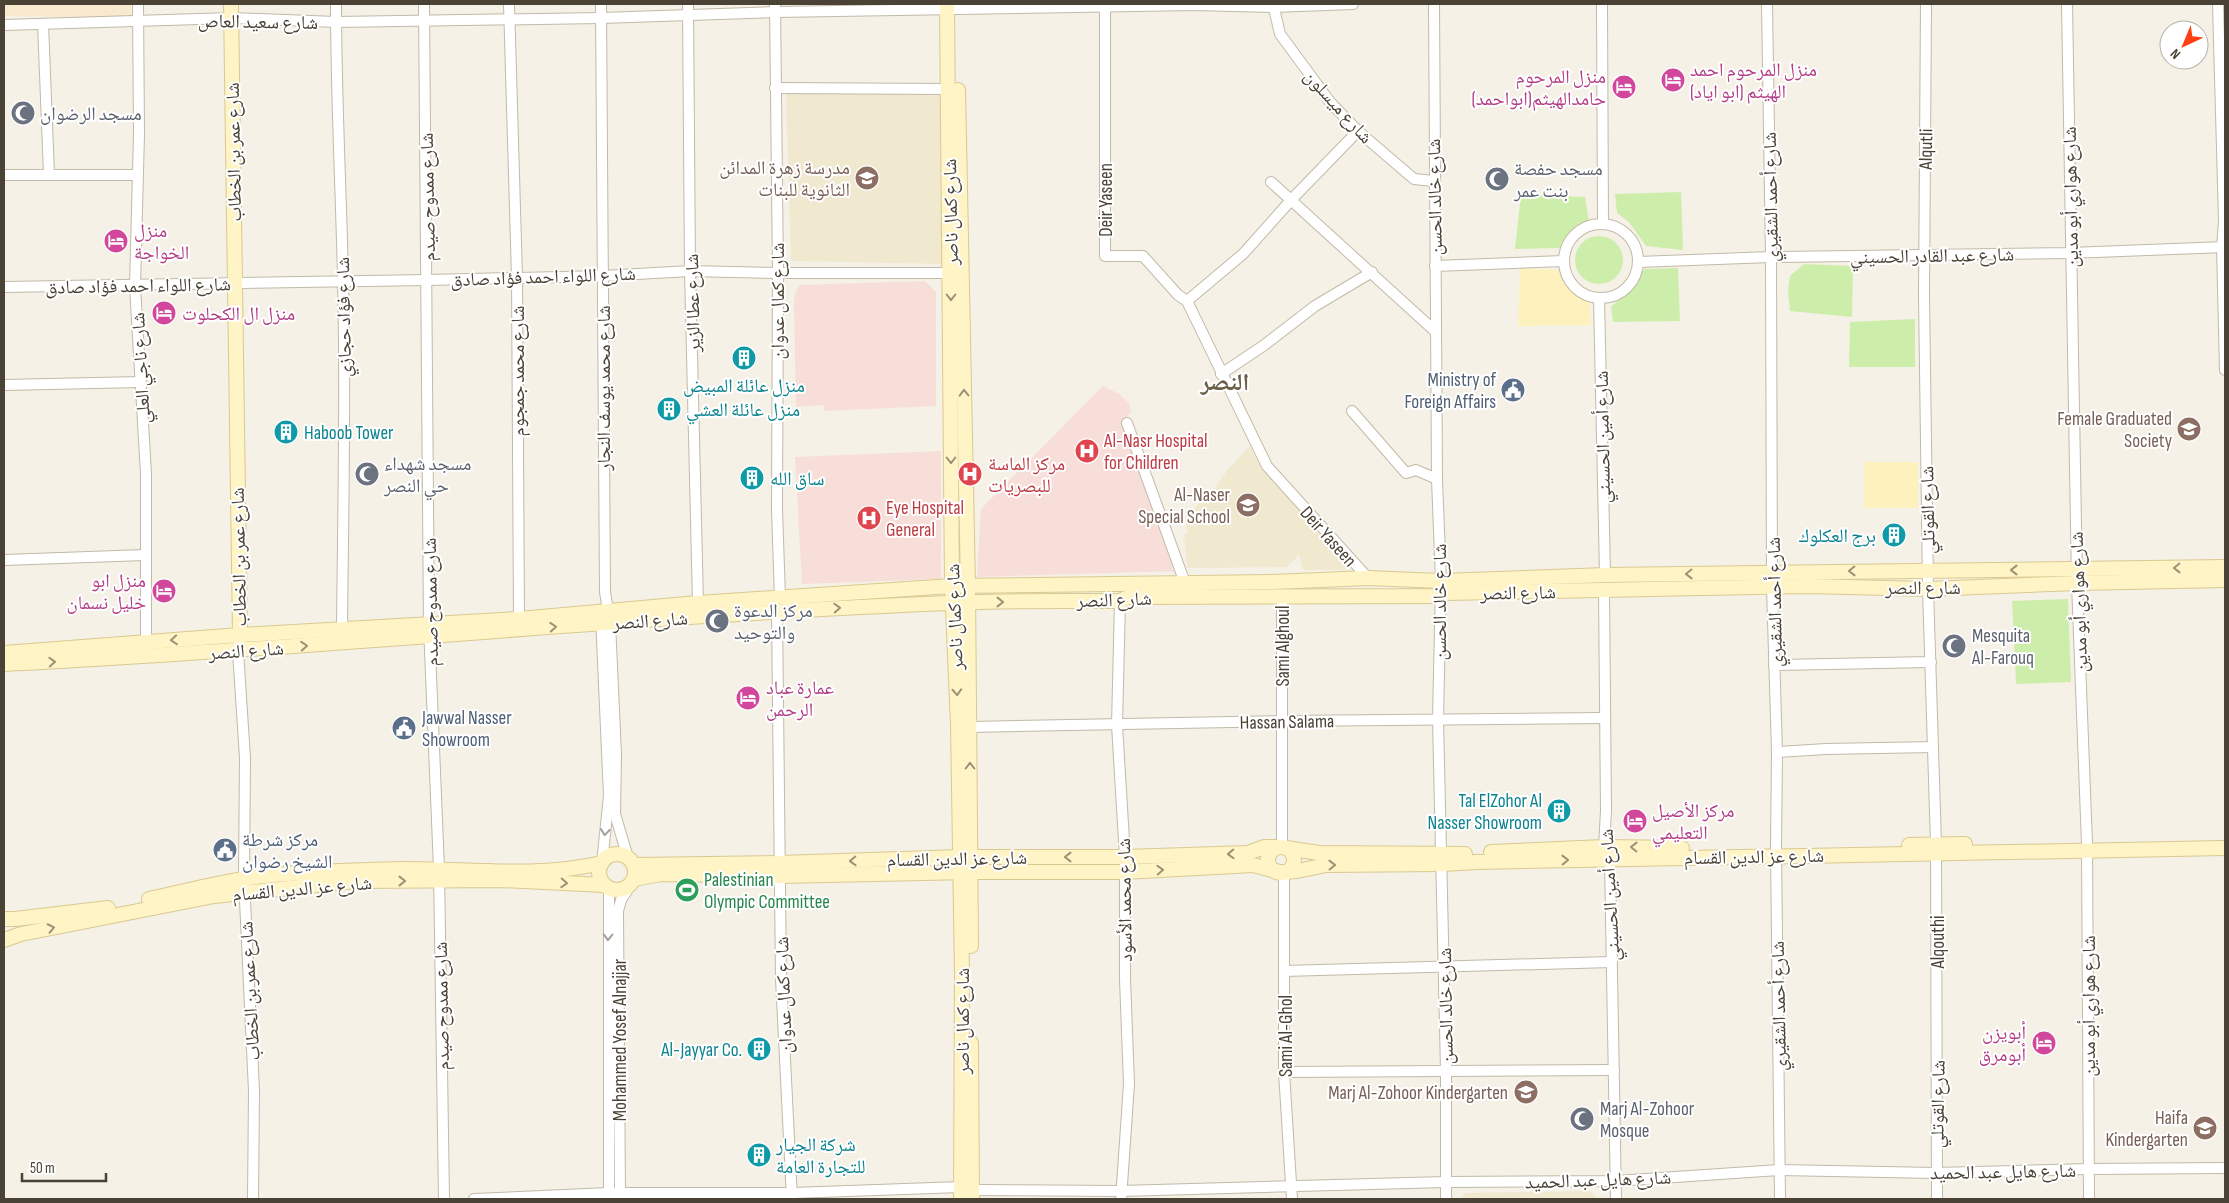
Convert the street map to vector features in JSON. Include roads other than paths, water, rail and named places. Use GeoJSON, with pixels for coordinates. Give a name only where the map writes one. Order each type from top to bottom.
{"type":"FeatureCollection","features":[{"type":"Feature","properties":{"kind":"main road","name":"شارع كمال ناصر"},"geometry":{"type":"LineString","coordinates":[[951,6],[948,89],[968,586],[970,727],[962,974],[966,1194]]}},
{"type":"Feature","properties":{"kind":"main road","name":"شارع كمال ناصر"},"geometry":{"type":"LineString","coordinates":[[951,6],[956,273],[952,586],[966,857]]}},
{"type":"Feature","properties":{"kind":"main road","name":"شارع عمر بن الخطاب"},"geometry":{"type":"LineString","coordinates":[[232,11],[236,284],[234,325],[240,635]]}},
{"type":"Feature","properties":{"kind":"main road","name":"شارع النصر"},"geometry":{"type":"LineString","coordinates":[[4,664],[238,651],[429,631],[519,619],[605,618],[698,603],[779,605],[1120,601],[1128,598],[1441,596],[1445,593],[1772,586],[1928,589],[2077,576],[2225,567]]}},
{"type":"Feature","properties":{"kind":"main road","name":"شارع النصر"},"geometry":{"type":"LineString","coordinates":[[4,653],[240,635],[342,630],[429,631],[779,605],[952,586],[1368,578],[1441,581],[1605,575],[1928,570],[2225,580]]}},
{"type":"Feature","properties":{"kind":"main road","name":"شارع عز الدين القسام"},"geometry":{"type":"LineString","coordinates":[[2087,848],[2225,842]]}},
{"type":"Feature","properties":{"kind":"main road","name":"شارع عز الدين القسام"},"geometry":{"type":"LineString","coordinates":[[779,869],[966,857],[1125,857],[1248,853],[1264,847],[1441,860]]}},
{"type":"Feature","properties":{"kind":"main road"},"geometry":{"type":"LineString","coordinates":[[1282,847],[1292,852],[1294,860],[1291,868],[1282,872],[1273,869],[1269,862],[1270,854],[1282,847]]}},
{"type":"Feature","properties":{"kind":"main road","name":"شارع عز الدين القسام"},"geometry":{"type":"LineString","coordinates":[[632,872],[779,869],[1124,872],[1253,865],[1264,870],[1297,872],[1326,865],[1607,853],[2225,848]]}},
{"type":"Feature","properties":{"kind":"main road","name":"شارع عز الدين القسام"},"geometry":{"type":"LineString","coordinates":[[4,919],[20,919],[101,909],[244,885],[439,875],[546,872],[602,863],[611,856],[622,855],[632,872]]}},
{"type":"Feature","properties":{"kind":"main road"},"geometry":{"type":"LineString","coordinates":[[602,863],[599,874],[606,886]]}},
{"type":"Feature","properties":{"kind":"main road","name":"شارع عز الدين القسام"},"geometry":{"type":"LineString","coordinates":[[439,875],[606,886],[621,890],[632,872]]}},
{"type":"Feature","properties":{"kind":"main road","name":"شارع عز الدين القسام"},"geometry":{"type":"LineString","coordinates":[[4,940],[21,934],[244,885]]}},
{"type":"Feature","properties":{"kind":"street","name":"شارع ناجي العلي"},"geometry":{"type":"LineString","coordinates":[[138,4],[135,286],[146,474],[146,643]]}},
{"type":"Feature","properties":{"kind":"street","name":"شارع فؤاد حجازي"},"geometry":{"type":"LineString","coordinates":[[336,4],[338,172],[343,280],[342,630]]}},
{"type":"Feature","properties":{"kind":"street","name":"شارع ممدوح صيدم"},"geometry":{"type":"LineString","coordinates":[[424,4],[428,280],[429,631],[439,875],[444,1199]]}},
{"type":"Feature","properties":{"kind":"street","name":"شارع محمد جمجوم"},"geometry":{"type":"LineString","coordinates":[[509,4],[516,277],[519,619]]}},
{"type":"Feature","properties":{"kind":"street","name":"شارع محمد يوسف النجار"},"geometry":{"type":"LineString","coordinates":[[601,4],[604,592],[609,796],[602,863]]}},
{"type":"Feature","properties":{"kind":"street","name":"شارع سعيد العاص"},"geometry":{"type":"LineString","coordinates":[[4,25],[139,22],[232,11],[336,22],[424,19],[601,18],[688,9],[1352,4]]}},
{"type":"Feature","properties":{"kind":"street","name":"شارع خالد الحسن"},"geometry":{"type":"LineString","coordinates":[[1434,4],[1437,479],[1441,581],[1438,719],[1446,1071],[1446,1199]]}},
{"type":"Feature","properties":{"kind":"street"},"geometry":{"type":"LineString","coordinates":[[1602,4],[1602,224]]}},
{"type":"Feature","properties":{"kind":"street","name":"شارع أحمد الشقيري"},"geometry":{"type":"LineString","coordinates":[[1766,4],[1771,257],[1772,586],[1777,752],[1776,853],[1780,1199]]}},
{"type":"Feature","properties":{"kind":"street","name":"Alqutli"},"geometry":{"type":"LineString","coordinates":[[1924,294],[1926,4]]}},
{"type":"Feature","properties":{"kind":"street","name":"شارع هواري أبو مدين"},"geometry":{"type":"LineString","coordinates":[[2067,4],[2077,576],[2087,848],[2089,1199]]}},
{"type":"Feature","properties":{"kind":"street"},"geometry":{"type":"LineString","coordinates":[[2218,4],[2224,221],[2225,370]]}},
{"type":"Feature","properties":{"kind":"street","name":"شارع ميسلون"},"geometry":{"type":"LineString","coordinates":[[1273,5],[1280,34],[1330,102],[1358,131],[1414,179],[1434,181]]}},
{"type":"Feature","properties":{"kind":"street","name":"Deir Yaseen"},"geometry":{"type":"LineString","coordinates":[[1105,6],[1106,256],[1144,256],[1178,296],[1187,301],[1266,466],[1368,578]]}},
{"type":"Feature","properties":{"kind":"street","name":"شارع كمال عدوان"},"geometry":{"type":"LineString","coordinates":[[776,8],[775,88],[778,273],[776,509],[779,605],[779,869],[781,979],[792,1196]]}},
{"type":"Feature","properties":{"kind":"street","name":"شارع عطا الزير"},"geometry":{"type":"LineString","coordinates":[[688,9],[690,270],[698,603]]}},
{"type":"Feature","properties":{"kind":"street"},"geometry":{"type":"LineString","coordinates":[[43,24],[49,174]]}},
{"type":"Feature","properties":{"kind":"street"},"geometry":{"type":"LineString","coordinates":[[775,88],[948,89]]}},
{"type":"Feature","properties":{"kind":"street"},"geometry":{"type":"LineString","coordinates":[[1187,301],[1243,254],[1292,199],[1358,131]]}},
{"type":"Feature","properties":{"kind":"street"},"geometry":{"type":"LineString","coordinates":[[4,175],[137,175]]}},
{"type":"Feature","properties":{"kind":"street"},"geometry":{"type":"LineString","coordinates":[[1271,182],[1292,199],[1436,332]]}},
{"type":"Feature","properties":{"kind":"street"},"geometry":{"type":"LineString","coordinates":[[1602,224],[1618,230],[1631,240],[1638,262],[1636,273],[1630,284],[1622,292],[1611,297],[1599,298],[1588,296],[1578,291],[1568,277],[1564,261],[1566,249],[1576,235],[1591,226],[1602,224]]}},
{"type":"Feature","properties":{"kind":"street","name":"شارع عبد القادر الحسيني"},"geometry":{"type":"LineString","coordinates":[[1638,262],[1771,257],[2070,253],[2224,247]]}},
{"type":"Feature","properties":{"kind":"street"},"geometry":{"type":"LineString","coordinates":[[1435,266],[1564,261]]}},
{"type":"Feature","properties":{"kind":"street","name":"شارع اللواء احمد فؤاد صادق"},"geometry":{"type":"LineString","coordinates":[[4,287],[602,276],[690,270],[778,273],[956,273]]}},
{"type":"Feature","properties":{"kind":"street"},"geometry":{"type":"LineString","coordinates":[[1221,374],[1263,346],[1315,306],[1372,272]]}},
{"type":"Feature","properties":{"kind":"street","name":"شارع القوتلي"},"geometry":{"type":"LineString","coordinates":[[1924,294],[1928,589],[1936,849]]}},
{"type":"Feature","properties":{"kind":"street","name":"شارع أمين الحسيني"},"geometry":{"type":"LineString","coordinates":[[1599,298],[1605,575]]}},
{"type":"Feature","properties":{"kind":"street"},"geometry":{"type":"LineString","coordinates":[[4,385],[141,382]]}},
{"type":"Feature","properties":{"kind":"street"},"geometry":{"type":"LineString","coordinates":[[1352,411],[1406,473],[1416,470],[1437,479]]}},
{"type":"Feature","properties":{"kind":"street"},"geometry":{"type":"LineString","coordinates":[[1127,424],[1186,583]]}},
{"type":"Feature","properties":{"kind":"street"},"geometry":{"type":"LineString","coordinates":[[4,560],[145,555]]}},
{"type":"Feature","properties":{"kind":"street","name":"شارع أمين الحسيني"},"geometry":{"type":"LineString","coordinates":[[1604,590],[1606,811],[1612,962],[1616,1199]]}},
{"type":"Feature","properties":{"kind":"street","name":"Sami Alghoul"},"geometry":{"type":"LineString","coordinates":[[1282,596],[1282,847]]}},
{"type":"Feature","properties":{"kind":"street","name":"شارع محمد الأسود"},"geometry":{"type":"LineString","coordinates":[[1120,601],[1117,725],[1125,857],[1129,1084],[1120,1195]]}},
{"type":"Feature","properties":{"kind":"street","name":"شارع محمد يوسف النجار"},"geometry":{"type":"LineString","coordinates":[[605,618],[616,754],[615,814],[632,872]]}},
{"type":"Feature","properties":{"kind":"street","name":"شارع عمر بن الخطاب"},"geometry":{"type":"LineString","coordinates":[[240,635],[238,651],[245,758],[244,885],[254,1091],[254,1199]]}},
{"type":"Feature","properties":{"kind":"street"},"geometry":{"type":"LineString","coordinates":[[1774,665],[1931,662]]}},
{"type":"Feature","properties":{"kind":"street","name":"Hassan Salama"},"geometry":{"type":"LineString","coordinates":[[970,727],[1282,721],[1605,718]]}},
{"type":"Feature","properties":{"kind":"street"},"geometry":{"type":"LineString","coordinates":[[1777,752],[1933,747]]}},
{"type":"Feature","properties":{"kind":"street","name":"Alqouthi"},"geometry":{"type":"LineString","coordinates":[[1936,849],[1938,1039]]}},
{"type":"Feature","properties":{"kind":"street","name":"Mohammed Yosef Alnajjar"},"geometry":{"type":"LineString","coordinates":[[620,1196],[618,911],[632,872]]}},
{"type":"Feature","properties":{"kind":"street","name":"Sami Al-Ghol"},"geometry":{"type":"LineString","coordinates":[[1282,872],[1284,1072],[1292,1199]]}},
{"type":"Feature","properties":{"kind":"street","name":"Mohammed Yosef Alnajjar"},"geometry":{"type":"LineString","coordinates":[[606,886],[610,1013],[609,1196]]}},
{"type":"Feature","properties":{"kind":"street"},"geometry":{"type":"LineString","coordinates":[[1284,970],[1444,968],[1612,962]]}},
{"type":"Feature","properties":{"kind":"street","name":"شارع القوتلي"},"geometry":{"type":"LineString","coordinates":[[1937,1199],[1938,1039]]}},
{"type":"Feature","properties":{"kind":"street"},"geometry":{"type":"LineString","coordinates":[[1284,1072],[1614,1070]]}},
{"type":"Feature","properties":{"kind":"street","name":"شارع هايل عبد الحميد"},"geometry":{"type":"LineString","coordinates":[[474,1199],[609,1196],[1120,1195],[1292,1185],[1616,1181],[1779,1170],[1936,1173],[2225,1168]]}},
{"type":"Feature","properties":{"kind":"place","name":"منزل المرحوم احمد الهيثم (ابو اياد)"},"geometry":{"type":"Point","coordinates":[1673,80]}},
{"type":"Feature","properties":{"kind":"place","name":"منزل المرحوم حامدالهيثم(ابواحمد)"},"geometry":{"type":"Point","coordinates":[1624,87]}},
{"type":"Feature","properties":{"kind":"place","name":"مسجد الرضوان"},"geometry":{"type":"Point","coordinates":[23,113]}},
{"type":"Feature","properties":{"kind":"place","name":"مدرسة زهرة المدائن الثانوية للبنات"},"geometry":{"type":"Point","coordinates":[867,178]}},
{"type":"Feature","properties":{"kind":"place","name":"مسجد حفصة بنت عمر"},"geometry":{"type":"Point","coordinates":[1497,179]}},
{"type":"Feature","properties":{"kind":"place","name":"منزل الخواجة"},"geometry":{"type":"Point","coordinates":[116,241]}},
{"type":"Feature","properties":{"kind":"place","name":"منزل ال الكحلوت"},"geometry":{"type":"Point","coordinates":[164,313]}},
{"type":"Feature","properties":{"kind":"place","name":"منزل عائلة المبيض"},"geometry":{"type":"Point","coordinates":[744,358]}},
{"type":"Feature","properties":{"kind":"place","name":"Ministry of Foreign Affairs"},"geometry":{"type":"Point","coordinates":[1513,390]}},
{"type":"Feature","properties":{"kind":"place","name":"منزل عائلة العشي"},"geometry":{"type":"Point","coordinates":[669,409]}},
{"type":"Feature","properties":{"kind":"place","name":"Female Graduated Society"},"geometry":{"type":"Point","coordinates":[2189,429]}},
{"type":"Feature","properties":{"kind":"place","name":"Haboob Tower"},"geometry":{"type":"Point","coordinates":[286,432]}},
{"type":"Feature","properties":{"kind":"place","name":"Al-Nasr Hospital for Children"},"geometry":{"type":"Point","coordinates":[1087,451]}},
{"type":"Feature","properties":{"kind":"place","name":"مسجد شهداء حي النصر"},"geometry":{"type":"Point","coordinates":[367,474]}},
{"type":"Feature","properties":{"kind":"place","name":"مركز الماسة للبصريات"},"geometry":{"type":"Point","coordinates":[970,474]}},
{"type":"Feature","properties":{"kind":"place","name":"ساق الله"},"geometry":{"type":"Point","coordinates":[752,478]}},
{"type":"Feature","properties":{"kind":"place","name":"Al-Naser Special School"},"geometry":{"type":"Point","coordinates":[1248,505]}},
{"type":"Feature","properties":{"kind":"place","name":"Eye Hospital General"},"geometry":{"type":"Point","coordinates":[869,518]}},
{"type":"Feature","properties":{"kind":"place","name":"برج العكلوك"},"geometry":{"type":"Point","coordinates":[1894,535]}},
{"type":"Feature","properties":{"kind":"place","name":"منزل ابو خليل نسمان"},"geometry":{"type":"Point","coordinates":[164,591]}},
{"type":"Feature","properties":{"kind":"place","name":"مركز الدعوة والتوحيد"},"geometry":{"type":"Point","coordinates":[717,621]}},
{"type":"Feature","properties":{"kind":"place","name":"Mesquita Al-Farouq"},"geometry":{"type":"Point","coordinates":[1954,646]}},
{"type":"Feature","properties":{"kind":"place","name":"عمارة عباد الرحمن"},"geometry":{"type":"Point","coordinates":[748,698]}},
{"type":"Feature","properties":{"kind":"place","name":"Jawwal Nasser Showroom"},"geometry":{"type":"Point","coordinates":[404,728]}},
{"type":"Feature","properties":{"kind":"place","name":"Tal ElZohor Al Nasser Showroom"},"geometry":{"type":"Point","coordinates":[1559,811]}},
{"type":"Feature","properties":{"kind":"place","name":"مركز الأصيل التعليمي"},"geometry":{"type":"Point","coordinates":[1635,821]}},
{"type":"Feature","properties":{"kind":"place","name":"مركز شرطة الشيخ رضوان"},"geometry":{"type":"Point","coordinates":[225,850]}},
{"type":"Feature","properties":{"kind":"place","name":"Palestinian Olympic Committee"},"geometry":{"type":"Point","coordinates":[687,890]}},
{"type":"Feature","properties":{"kind":"place","name":"أبويزن أبومرق"},"geometry":{"type":"Point","coordinates":[2044,1043]}},
{"type":"Feature","properties":{"kind":"place","name":"Al-Jayyar Co."},"geometry":{"type":"Point","coordinates":[759,1049]}},
{"type":"Feature","properties":{"kind":"place","name":"Marj Al-Zohoor Kindergarten"},"geometry":{"type":"Point","coordinates":[1526,1092]}},
{"type":"Feature","properties":{"kind":"place","name":"Marj Al-Zohoor Mosque"},"geometry":{"type":"Point","coordinates":[1582,1119]}},
{"type":"Feature","properties":{"kind":"place","name":"Haifa Kindergarten"},"geometry":{"type":"Point","coordinates":[2205,1128]}},
{"type":"Feature","properties":{"kind":"place","name":"شركة الجيار للتجارة العامة"},"geometry":{"type":"Point","coordinates":[759,1155]}},
{"type":"Feature","properties":{"kind":"district","name":"النصر"},"geometry":{"type":"Point","coordinates":[1225,382]}}]}
